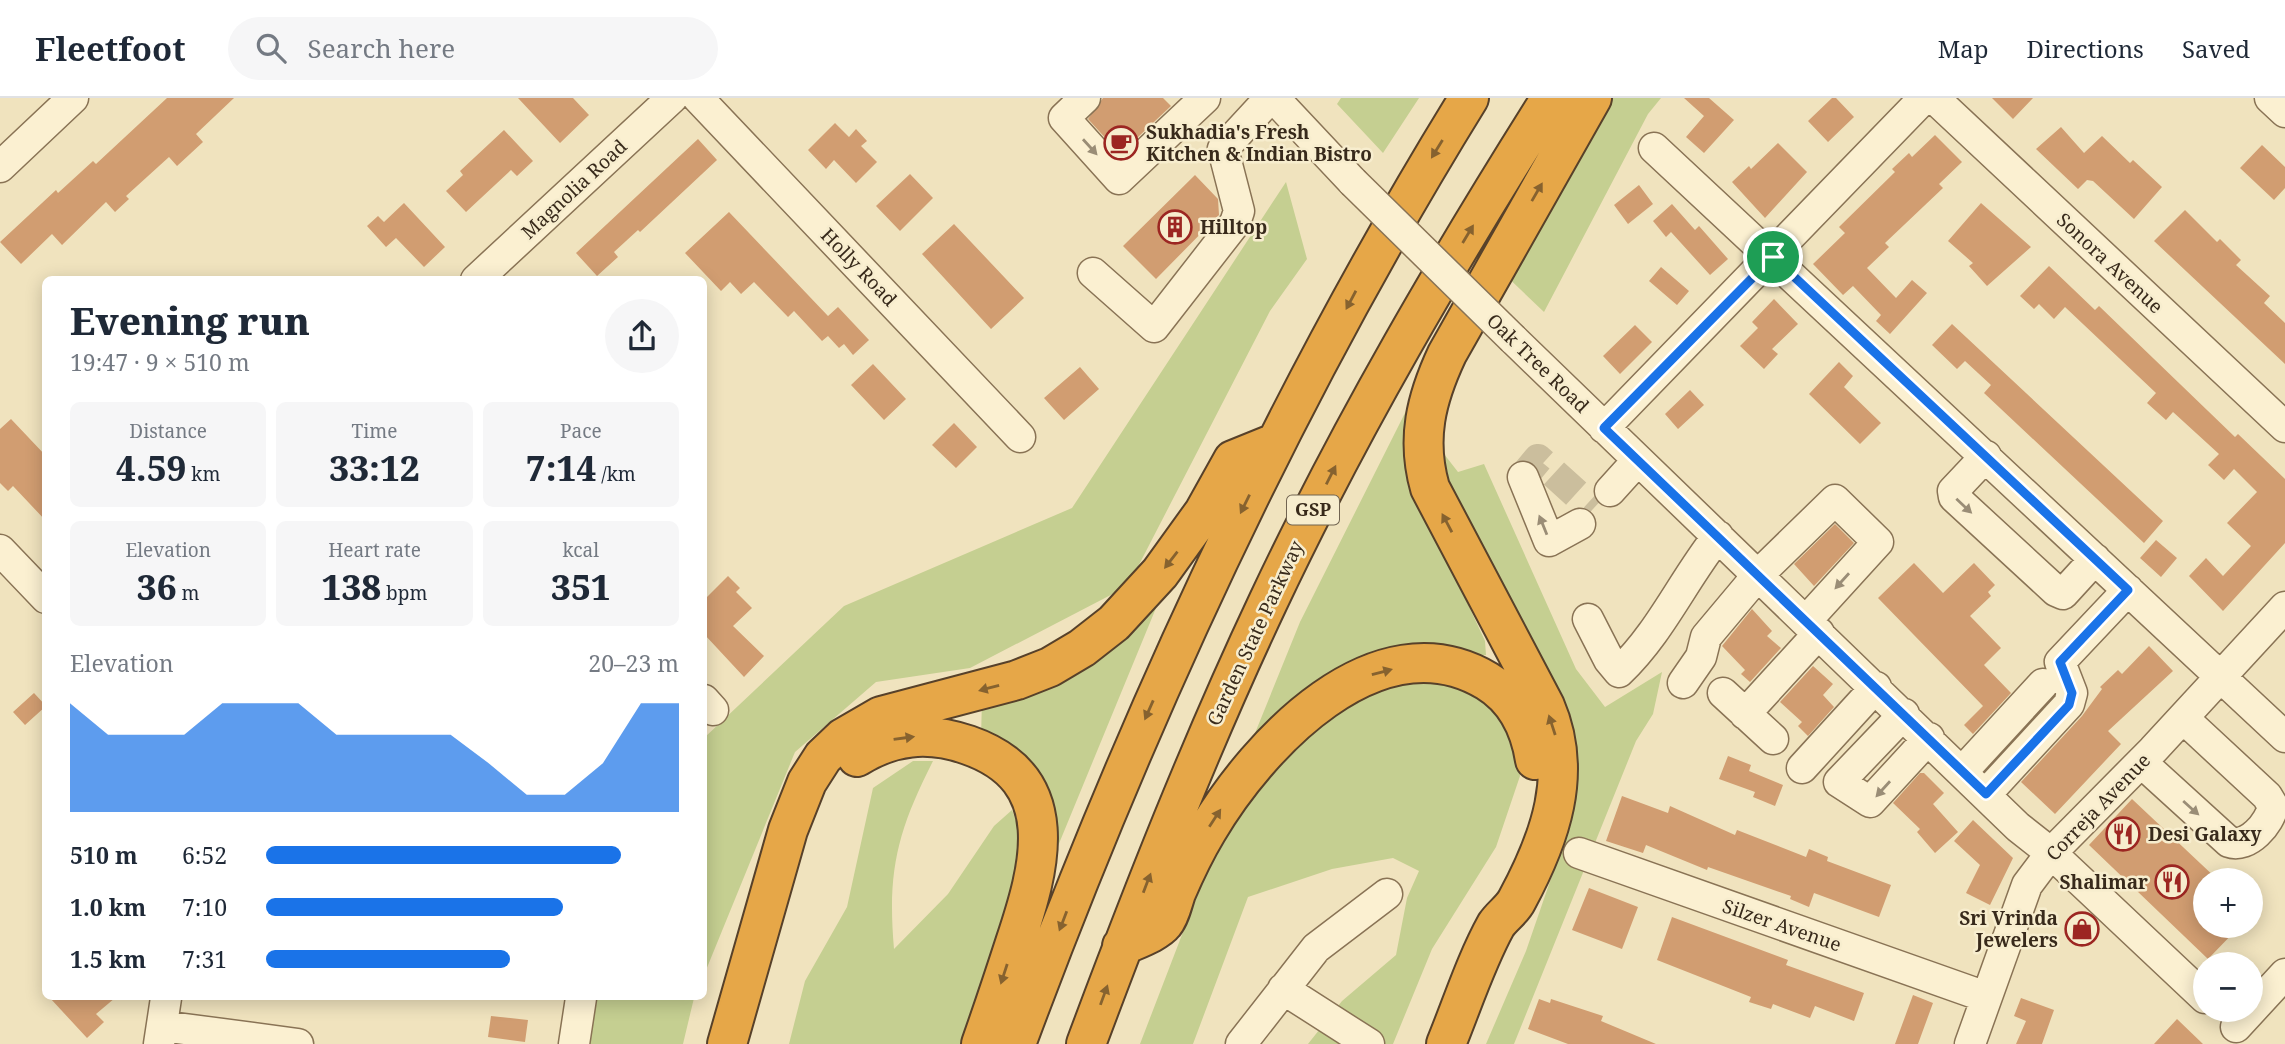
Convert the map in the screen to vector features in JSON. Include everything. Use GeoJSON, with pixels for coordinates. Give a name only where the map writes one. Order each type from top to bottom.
{"type":"FeatureCollection","features":[{"type":"Feature","properties":{"kind":"highway"},"geometry":{"type":"LineString","coordinates":[[1016,1044],[1134,745],[1193,613],[1275,443],[1406,200],[1469,98]]}},
{"type":"Feature","properties":{"kind":"highway","name":"Garden State Parkway"},"geometry":{"type":"LineString","coordinates":[[1086,1044],[1122,946],[1208,733],[1300,536],[1403,343],[1551,98]]}},
{"type":"Feature","properties":{"kind":"highway"},"geometry":{"type":"LineString","coordinates":[[1446,1044],[1497,923],[1516,904],[1548,832],[1559,786],[1560,754],[1545,706],[1430,488],[1424,458],[1423,423],[1430,392],[1451,346],[1592,98]]}},
{"type":"Feature","properties":{"kind":"highway"},"geometry":{"type":"LineString","coordinates":[[727,1044],[791,821],[807,782],[823,757],[843,738],[881,716],[1017,680],[1050,667],[1082,648],[1121,615],[1160,573],[1197,523],[1233,460],[1275,443]]}},
{"type":"Feature","properties":{"kind":"highway"},"geometry":{"type":"LineString","coordinates":[[1122,946],[1164,923],[1208,829],[1246,775],[1284,731],[1325,698],[1353,682],[1383,671],[1412,666],[1452,667],[1490,683],[1518,712],[1530,736],[1536,763],[1534,792],[1524,826],[1496,896],[1497,923]]}},
{"type":"Feature","properties":{"kind":"highway"},"geometry":{"type":"LineString","coordinates":[[749,1044],[811,831],[825,794],[845,768],[871,748],[887,741],[920,736],[970,746],[1000,762],[1023,785],[1037,815],[1040,847],[1032,886],[981,1044]]}},
{"type":"Feature","properties":{"kind":"street"},"geometry":{"type":"LineString","coordinates":[[0,167],[73,98]]}},
{"type":"Feature","properties":{"kind":"street","name":"Magnolia Road"},"geometry":{"type":"LineString","coordinates":[[480,276],[672,98]]}},
{"type":"Feature","properties":{"kind":"street","name":"Holly Road"},"geometry":{"type":"LineString","coordinates":[[698,98],[1020,437]]}},
{"type":"Feature","properties":{"kind":"street"},"geometry":{"type":"LineString","coordinates":[[1085,98],[1064,118],[1119,179],[1205,98]]}},
{"type":"Feature","properties":{"kind":"street"},"geometry":{"type":"LineString","coordinates":[[1093,273],[1154,327],[1235,223],[1239,211],[1223,149],[1272,98]]}},
{"type":"Feature","properties":{"kind":"street","name":"Oak Tree Road"},"geometry":{"type":"LineString","coordinates":[[1272,98],[1353,182],[1604,428],[1929,738],[2018,827],[2051,853],[2193,987]]}},
{"type":"Feature","properties":{"kind":"street"},"geometry":{"type":"LineString","coordinates":[[1604,428],[1773,257],[1924,98]]}},
{"type":"Feature","properties":{"kind":"street","name":"Sonora Avenue"},"geometry":{"type":"LineString","coordinates":[[1934,98],[2285,427]]}},
{"type":"Feature","properties":{"kind":"street"},"geometry":{"type":"LineString","coordinates":[[2270,98],[2285,112]]}},
{"type":"Feature","properties":{"kind":"street"},"geometry":{"type":"LineString","coordinates":[[1654,148],[2285,737]]}},
{"type":"Feature","properties":{"kind":"street"},"geometry":{"type":"LineString","coordinates":[[1986,456],[1953,491],[1954,497],[2056,592],[2063,593],[2095,559]]}},
{"type":"Feature","properties":{"kind":"street"},"geometry":{"type":"LineString","coordinates":[[1610,491],[1638,460]]}},
{"type":"Feature","properties":{"kind":"street"},"geometry":{"type":"LineString","coordinates":[[1524,477],[1549,541],[1580,524]]}},
{"type":"Feature","properties":{"kind":"street"},"geometry":{"type":"LineString","coordinates":[[1683,683],[1701,657],[1706,637],[1758,575],[1835,500],[1878,542],[1745,714]]}},
{"type":"Feature","properties":{"kind":"street"},"geometry":{"type":"LineString","coordinates":[[1588,620],[1609,660],[1619,672],[1640,652],[1669,610],[1690,572],[1718,536]]}},
{"type":"Feature","properties":{"kind":"street"},"geometry":{"type":"LineString","coordinates":[[0,550],[42,594]]}},
{"type":"Feature","properties":{"kind":"street"},"geometry":{"type":"LineString","coordinates":[[1986,794],[2069,705],[2072,693],[2060,662],[2128,590]]}},
{"type":"Feature","properties":{"kind":"street","name":"Correja Avenue"},"geometry":{"type":"LineString","coordinates":[[1970,1044],[2027,885],[2051,853],[2183,718],[2285,607]]}},
{"type":"Feature","properties":{"kind":"street"},"geometry":{"type":"LineString","coordinates":[[1962,772],[2043,684]]}},
{"type":"Feature","properties":{"kind":"street"},"geometry":{"type":"LineString","coordinates":[[1802,768],[1876,687]]}},
{"type":"Feature","properties":{"kind":"street"},"geometry":{"type":"LineString","coordinates":[[1723,693],[1773,739]]}},
{"type":"Feature","properties":{"kind":"street"},"geometry":{"type":"LineString","coordinates":[[1904,714],[1839,782],[1870,802],[1929,738]]}},
{"type":"Feature","properties":{"kind":"street"},"geometry":{"type":"LineString","coordinates":[[2141,762],[2229,842],[2237,845],[2246,843],[2272,816],[2273,806],[2267,796],[2183,718]]}},
{"type":"Feature","properties":{"kind":"street","name":"Silzer Avenue"},"geometry":{"type":"LineString","coordinates":[[1579,853],[1986,997]]}},
{"type":"Feature","properties":{"kind":"street"},"geometry":{"type":"LineString","coordinates":[[1241,1044],[1316,948],[1387,894]]}},
{"type":"Feature","properties":{"kind":"street"},"geometry":{"type":"LineString","coordinates":[[2236,1027],[2285,974]]}},
{"type":"Feature","properties":{"kind":"street"},"geometry":{"type":"LineString","coordinates":[[1283,989],[1368,1044]]}},
{"type":"Feature","properties":{"kind":"street"},"geometry":{"type":"LineString","coordinates":[[574,1044],[581,1000]]}},
{"type":"Feature","properties":{"kind":"street"},"geometry":{"type":"LineString","coordinates":[[163,1022],[298,1044]]}},
{"type":"Feature","properties":{"kind":"green space"},"geometry":{"type":"Polygon","coordinates":[[[1341,98],[1419,98],[1383,153],[1337,104],[1341,98]]]}},
{"type":"Feature","properties":{"kind":"green space"},"geometry":{"type":"Polygon","coordinates":[[[1609,98],[1661,98],[1648,114],[1544,312],[1500,270],[1609,98]]]}},
{"type":"Feature","properties":{"kind":"green space"},"geometry":{"type":"Polygon","coordinates":[[[1286,182],[1307,259],[1270,311],[1128,586],[970,668],[876,682],[795,752],[707,968],[707,735],[844,606],[1072,508],[1286,182]]]}},
{"type":"Feature","properties":{"kind":"green space"},"geometry":{"type":"Polygon","coordinates":[[[1408,407],[1411,409],[1454,574],[1485,641],[1486,655],[1461,656],[1436,651],[1249,748],[1300,622],[1408,407]]]}},
{"type":"Feature","properties":{"kind":"green space"},"geometry":{"type":"Polygon","coordinates":[[[1437,445],[1458,472],[1484,464],[1576,669],[1605,707],[1662,672],[1653,714],[1636,741],[1514,1044],[1486,1044],[1526,951],[1556,864],[1569,805],[1452,502],[1437,445]]]}},
{"type":"Feature","properties":{"kind":"green space"},"geometry":{"type":"Polygon","coordinates":[[[1148,607],[1156,608],[1058,846],[1051,844],[981,737],[982,700],[1148,607]]]}},
{"type":"Feature","properties":{"kind":"green space"},"geometry":{"type":"Polygon","coordinates":[[[1393,681],[1461,685],[1499,713],[1518,757],[1520,776],[1496,847],[1432,949],[1393,1044],[1308,1044],[1342,1001],[1396,955],[1407,898],[1419,871],[1393,858],[1332,869],[1248,897],[1193,1044],[1140,1044],[1213,854],[1263,777],[1325,716],[1393,681]]]}},
{"type":"Feature","properties":{"kind":"green space"},"geometry":{"type":"Polygon","coordinates":[[[913,761],[933,761],[911,808],[898,851],[892,896],[894,949],[948,894],[994,826],[1012,810],[1025,846],[996,947],[963,1044],[789,1044],[805,981],[847,907],[873,788],[913,761]]]}},
{"type":"Feature","properties":{"kind":"green space"},"geometry":{"type":"Polygon","coordinates":[[[573,1000],[694,1000],[683,1044],[563,1044],[573,1000]]]}},
{"type":"Feature","properties":{"kind":"building"},"geometry":{"type":"Polygon","coordinates":[[[167,98],[234,98],[196,134],[203,142],[177,166],[169,157],[126,196],[129,199],[115,212],[106,202],[62,245],[52,234],[21,264],[0,242],[56,190],[58,193],[93,161],[96,164],[167,98]]]}},
{"type":"Feature","properties":{"kind":"building"},"geometry":{"type":"Polygon","coordinates":[[[518,98],[573,98],[589,115],[560,143],[518,98]]]}},
{"type":"Feature","properties":{"kind":"building","name":"Sukhadia's Fresh Kitchen & Indian Bistro"},"geometry":{"type":"Polygon","coordinates":[[[1103,98],[1163,98],[1171,106],[1120,154],[1088,119],[1103,98]]]}},
{"type":"Feature","properties":{"kind":"building"},"geometry":{"type":"Polygon","coordinates":[[[1684,98],[1709,98],[1734,120],[1704,153],[1686,137],[1704,116],[1684,98]]]}},
{"type":"Feature","properties":{"kind":"building"},"geometry":{"type":"Polygon","coordinates":[[[1832,98],[1836,98],[1854,117],[1828,142],[1808,121],[1832,98]]]}},
{"type":"Feature","properties":{"kind":"building"},"geometry":{"type":"Polygon","coordinates":[[[1992,98],[2033,98],[2013,119],[1992,98]]]}},
{"type":"Feature","properties":{"kind":"building"},"geometry":{"type":"Polygon","coordinates":[[[835,123],[849,137],[856,129],[867,141],[861,146],[877,162],[856,183],[834,160],[826,169],[808,150],[835,123]]]}},
{"type":"Feature","properties":{"kind":"building"},"geometry":{"type":"Polygon","coordinates":[[[2061,127],[2084,153],[2102,136],[2130,163],[2133,160],[2162,187],[2134,219],[2093,181],[2087,180],[2078,189],[2036,149],[2061,127]]]}},
{"type":"Feature","properties":{"kind":"building"},"geometry":{"type":"Polygon","coordinates":[[[504,130],[533,161],[517,176],[511,170],[466,212],[446,191],[463,175],[460,171],[504,130]]]}},
{"type":"Feature","properties":{"kind":"building"},"geometry":{"type":"Polygon","coordinates":[[[1935,135],[1962,162],[1939,184],[1943,188],[1885,243],[1889,247],[1867,268],[1896,298],[1912,280],[1927,293],[1890,334],[1876,321],[1881,315],[1853,286],[1843,295],[1813,264],[1845,233],[1839,227],[1895,172],[1892,169],[1909,153],[1912,157],[1935,135]]]}},
{"type":"Feature","properties":{"kind":"building"},"geometry":{"type":"Polygon","coordinates":[[[698,139],[717,160],[640,232],[638,230],[614,252],[618,257],[597,276],[576,253],[698,139]]]}},
{"type":"Feature","properties":{"kind":"building"},"geometry":{"type":"Polygon","coordinates":[[[1778,143],[1807,172],[1765,218],[1732,182],[1749,166],[1751,169],[1778,143]]]}},
{"type":"Feature","properties":{"kind":"building"},"geometry":{"type":"Polygon","coordinates":[[[2262,145],[2285,167],[2285,188],[2274,200],[2240,168],[2262,145]]]}},
{"type":"Feature","properties":{"kind":"building"},"geometry":{"type":"Polygon","coordinates":[[[910,174],[933,198],[900,231],[876,206],[910,174]]]}},
{"type":"Feature","properties":{"kind":"building","name":"Hilltop"},"geometry":{"type":"Polygon","coordinates":[[[1195,175],[1218,199],[1219,215],[1156,279],[1123,246],[1195,175]]]}},
{"type":"Feature","properties":{"kind":"building"},"geometry":{"type":"Polygon","coordinates":[[[1639,185],[1653,204],[1628,224],[1614,205],[1639,185]]]}},
{"type":"Feature","properties":{"kind":"building"},"geometry":{"type":"Polygon","coordinates":[[[404,203],[445,247],[424,267],[396,238],[386,247],[367,226],[378,216],[384,222],[404,203]]]}},
{"type":"Feature","properties":{"kind":"building"},"geometry":{"type":"Polygon","coordinates":[[[1981,203],[2031,247],[1987,286],[1969,266],[1973,263],[1948,241],[1981,203]]]}},
{"type":"Feature","properties":{"kind":"building"},"geometry":{"type":"Polygon","coordinates":[[[1672,204],[1695,230],[1699,226],[1728,259],[1710,275],[1671,232],[1666,237],[1653,221],[1672,204]]]}},
{"type":"Feature","properties":{"kind":"building"},"geometry":{"type":"Polygon","coordinates":[[[2185,210],[2217,242],[2220,239],[2241,260],[2236,265],[2270,296],[2264,303],[2285,323],[2285,364],[2154,241],[2185,210]]]}},
{"type":"Feature","properties":{"kind":"building"},"geometry":{"type":"Polygon","coordinates":[[[729,212],[828,316],[838,307],[869,340],[853,355],[844,344],[839,348],[828,336],[822,341],[794,311],[788,317],[754,282],[741,294],[730,282],[721,291],[685,253],[729,212]]]}},
{"type":"Feature","properties":{"kind":"building"},"geometry":{"type":"Polygon","coordinates":[[[954,224],[1024,298],[991,329],[922,254],[954,224]]]}},
{"type":"Feature","properties":{"kind":"building"},"geometry":{"type":"Polygon","coordinates":[[[2049,266],[2095,310],[2099,306],[2235,437],[2238,434],[2285,479],[2285,543],[2223,611],[2189,576],[2206,558],[2223,576],[2251,546],[2227,523],[2257,492],[2234,469],[2224,480],[2208,465],[2219,454],[2173,412],[2166,420],[2147,403],[2156,393],[2065,307],[2054,319],[2039,304],[2034,309],[2020,296],[2049,266]]]}},
{"type":"Feature","properties":{"kind":"building"},"geometry":{"type":"Polygon","coordinates":[[[1661,267],[1689,291],[1677,305],[1649,281],[1661,267]]]}},
{"type":"Feature","properties":{"kind":"building"},"geometry":{"type":"Polygon","coordinates":[[[1774,299],[1798,324],[1772,349],[1778,354],[1764,369],[1740,346],[1758,328],[1752,322],[1774,299]]]}},
{"type":"Feature","properties":{"kind":"building"},"geometry":{"type":"Polygon","coordinates":[[[1952,324],[2163,521],[2144,543],[1984,393],[1991,385],[1965,361],[1957,369],[1932,345],[1952,324]]]}},
{"type":"Feature","properties":{"kind":"building"},"geometry":{"type":"Polygon","coordinates":[[[1635,325],[1652,342],[1620,374],[1603,356],[1635,325]]]}},
{"type":"Feature","properties":{"kind":"building"},"geometry":{"type":"Polygon","coordinates":[[[1839,362],[1853,376],[1844,387],[1881,423],[1860,444],[1809,394],[1839,362]]]}},
{"type":"Feature","properties":{"kind":"building"},"geometry":{"type":"Polygon","coordinates":[[[873,364],[906,399],[884,420],[851,385],[873,364]]]}},
{"type":"Feature","properties":{"kind":"building"},"geometry":{"type":"Polygon","coordinates":[[[1080,367],[1099,389],[1064,420],[1044,398],[1080,367]]]}},
{"type":"Feature","properties":{"kind":"building"},"geometry":{"type":"Polygon","coordinates":[[[1690,390],[1704,405],[1678,429],[1665,414],[1690,390]]]}},
{"type":"Feature","properties":{"kind":"building"},"geometry":{"type":"Polygon","coordinates":[[[11,419],[42,452],[42,517],[13,486],[8,491],[0,483],[0,429],[11,419]]]}},
{"type":"Feature","properties":{"kind":"building"},"geometry":{"type":"Polygon","coordinates":[[[954,423],[977,447],[956,468],[932,445],[954,423]]]}},
{"type":"Feature","properties":{"kind":"building"},"geometry":{"type":"Polygon","coordinates":[[[1835,524],[1854,543],[1814,586],[1794,564],[1835,524]]]}},
{"type":"Feature","properties":{"kind":"building"},"geometry":{"type":"Polygon","coordinates":[[[2156,540],[2177,558],[2161,577],[2140,558],[2156,540]]]}},
{"type":"Feature","properties":{"kind":"building"},"geometry":{"type":"Polygon","coordinates":[[[1914,563],[1943,593],[1974,563],[1995,585],[1988,592],[1991,596],[1970,616],[2001,648],[1984,665],[2011,693],[1973,734],[1964,725],[1983,706],[1878,598],[1914,563]]]}},
{"type":"Feature","properties":{"kind":"building"},"geometry":{"type":"Polygon","coordinates":[[[728,576],[740,588],[736,592],[752,608],[733,626],[764,656],[744,677],[707,637],[707,597],[728,576]]]}},
{"type":"Feature","properties":{"kind":"building"},"geometry":{"type":"Polygon","coordinates":[[[1752,609],[1772,631],[1767,636],[1781,648],[1750,682],[1741,674],[1745,670],[1722,646],[1752,609]]]}},
{"type":"Feature","properties":{"kind":"building"},"geometry":{"type":"Polygon","coordinates":[[[2149,646],[2173,671],[2108,731],[2121,744],[2055,814],[2021,782],[2082,716],[2102,689],[2100,687],[2118,670],[2122,674],[2149,646]]]}},
{"type":"Feature","properties":{"kind":"building"},"geometry":{"type":"Polygon","coordinates":[[[1813,666],[1833,684],[1823,695],[1834,707],[1808,736],[1798,726],[1802,722],[1780,702],[1813,666]]]}},
{"type":"Feature","properties":{"kind":"building"},"geometry":{"type":"Polygon","coordinates":[[[34,693],[42,702],[42,710],[25,725],[13,712],[34,693]]]}},
{"type":"Feature","properties":{"kind":"building"},"geometry":{"type":"Polygon","coordinates":[[[1728,756],[1751,765],[1749,771],[1783,785],[1775,806],[1753,797],[1755,792],[1719,779],[1728,756]]]}},
{"type":"Feature","properties":{"kind":"building"},"geometry":{"type":"Polygon","coordinates":[[[1920,773],[1924,773],[1944,793],[1933,804],[1958,832],[1935,853],[1917,832],[1920,829],[1893,803],[1920,773]]]}},
{"type":"Feature","properties":{"kind":"building"},"geometry":{"type":"Polygon","coordinates":[[[1622,796],[1668,813],[1670,806],[1735,835],[1737,830],[1806,857],[1809,849],[1828,857],[1827,861],[1891,885],[1879,917],[1814,893],[1809,907],[1790,899],[1791,896],[1708,867],[1707,870],[1646,845],[1643,853],[1606,841],[1622,796]]]}},
{"type":"Feature","properties":{"kind":"building"},"geometry":{"type":"Polygon","coordinates":[[[2132,799],[2205,868],[2193,868],[2193,938],[2228,938],[2215,952],[2201,952],[2089,845],[2132,799]]]}},
{"type":"Feature","properties":{"kind":"building"},"geometry":{"type":"Polygon","coordinates":[[[1973,820],[2013,858],[1990,905],[1966,893],[1980,865],[1954,841],[1973,820]]]}},
{"type":"Feature","properties":{"kind":"building"},"geometry":{"type":"Polygon","coordinates":[[[1589,888],[1638,907],[1622,949],[1572,930],[1589,888]]]}},
{"type":"Feature","properties":{"kind":"building"},"geometry":{"type":"Polygon","coordinates":[[[1672,917],[1788,960],[1786,965],[1864,993],[1854,1021],[1815,1006],[1810,1018],[1773,1004],[1771,1009],[1749,1002],[1751,997],[1657,960],[1672,917]]]}},
{"type":"Feature","properties":{"kind":"building"},"geometry":{"type":"Polygon","coordinates":[[[1913,995],[1933,1003],[1918,1044],[1895,1044],[1913,995]]]}},
{"type":"Feature","properties":{"kind":"building"},"geometry":{"type":"Polygon","coordinates":[[[2021,998],[2054,1010],[2042,1044],[2016,1044],[2026,1021],[2014,1016],[2021,998]]]}},
{"type":"Feature","properties":{"kind":"building"},"geometry":{"type":"Polygon","coordinates":[[[1539,999],[1550,1003],[1551,999],[1603,1016],[1601,1021],[1656,1044],[1568,1044],[1528,1029],[1539,999]]]}},
{"type":"Feature","properties":{"kind":"building"},"geometry":{"type":"Polygon","coordinates":[[[52,1000],[113,1000],[96,1014],[104,1022],[87,1038],[52,1000]]]}},
{"type":"Feature","properties":{"kind":"building"},"geometry":{"type":"Polygon","coordinates":[[[491,1016],[528,1020],[525,1042],[488,1037],[491,1016]]]}},
{"type":"Feature","properties":{"kind":"building"},"geometry":{"type":"Polygon","coordinates":[[[2177,1019],[2203,1044],[2154,1044],[2177,1019]]]}},
{"type":"Feature","properties":{"kind":"tunnel"},"geometry":{"type":"LineString","coordinates":[[1523,477],[1538,459],[1593,509]]}},
{"type":"Feature","properties":{"kind":"place","name":"Sukhadia's Fresh Kitchen & Indian Bistro"},"geometry":{"type":"Point","coordinates":[1121,143]}},
{"type":"Feature","properties":{"kind":"place","name":"Hilltop"},"geometry":{"type":"Point","coordinates":[1175,227]}},
{"type":"Feature","properties":{"kind":"place","name":"Desi Galaxy"},"geometry":{"type":"Point","coordinates":[2123,834]}},
{"type":"Feature","properties":{"kind":"place","name":"Shalimar"},"geometry":{"type":"Point","coordinates":[2172,882]}},
{"type":"Feature","properties":{"kind":"place","name":"Sri Vrinda Jewelers"},"geometry":{"type":"Point","coordinates":[2082,929]}},
{"type":"Feature","properties":{"kind":"route"},"geometry":{"type":"LineString","coordinates":[[1773,257],[2128,590],[2060,662],[2072,693],[2069,705],[1986,794],[1604,428],[1773,257]]}}]}
